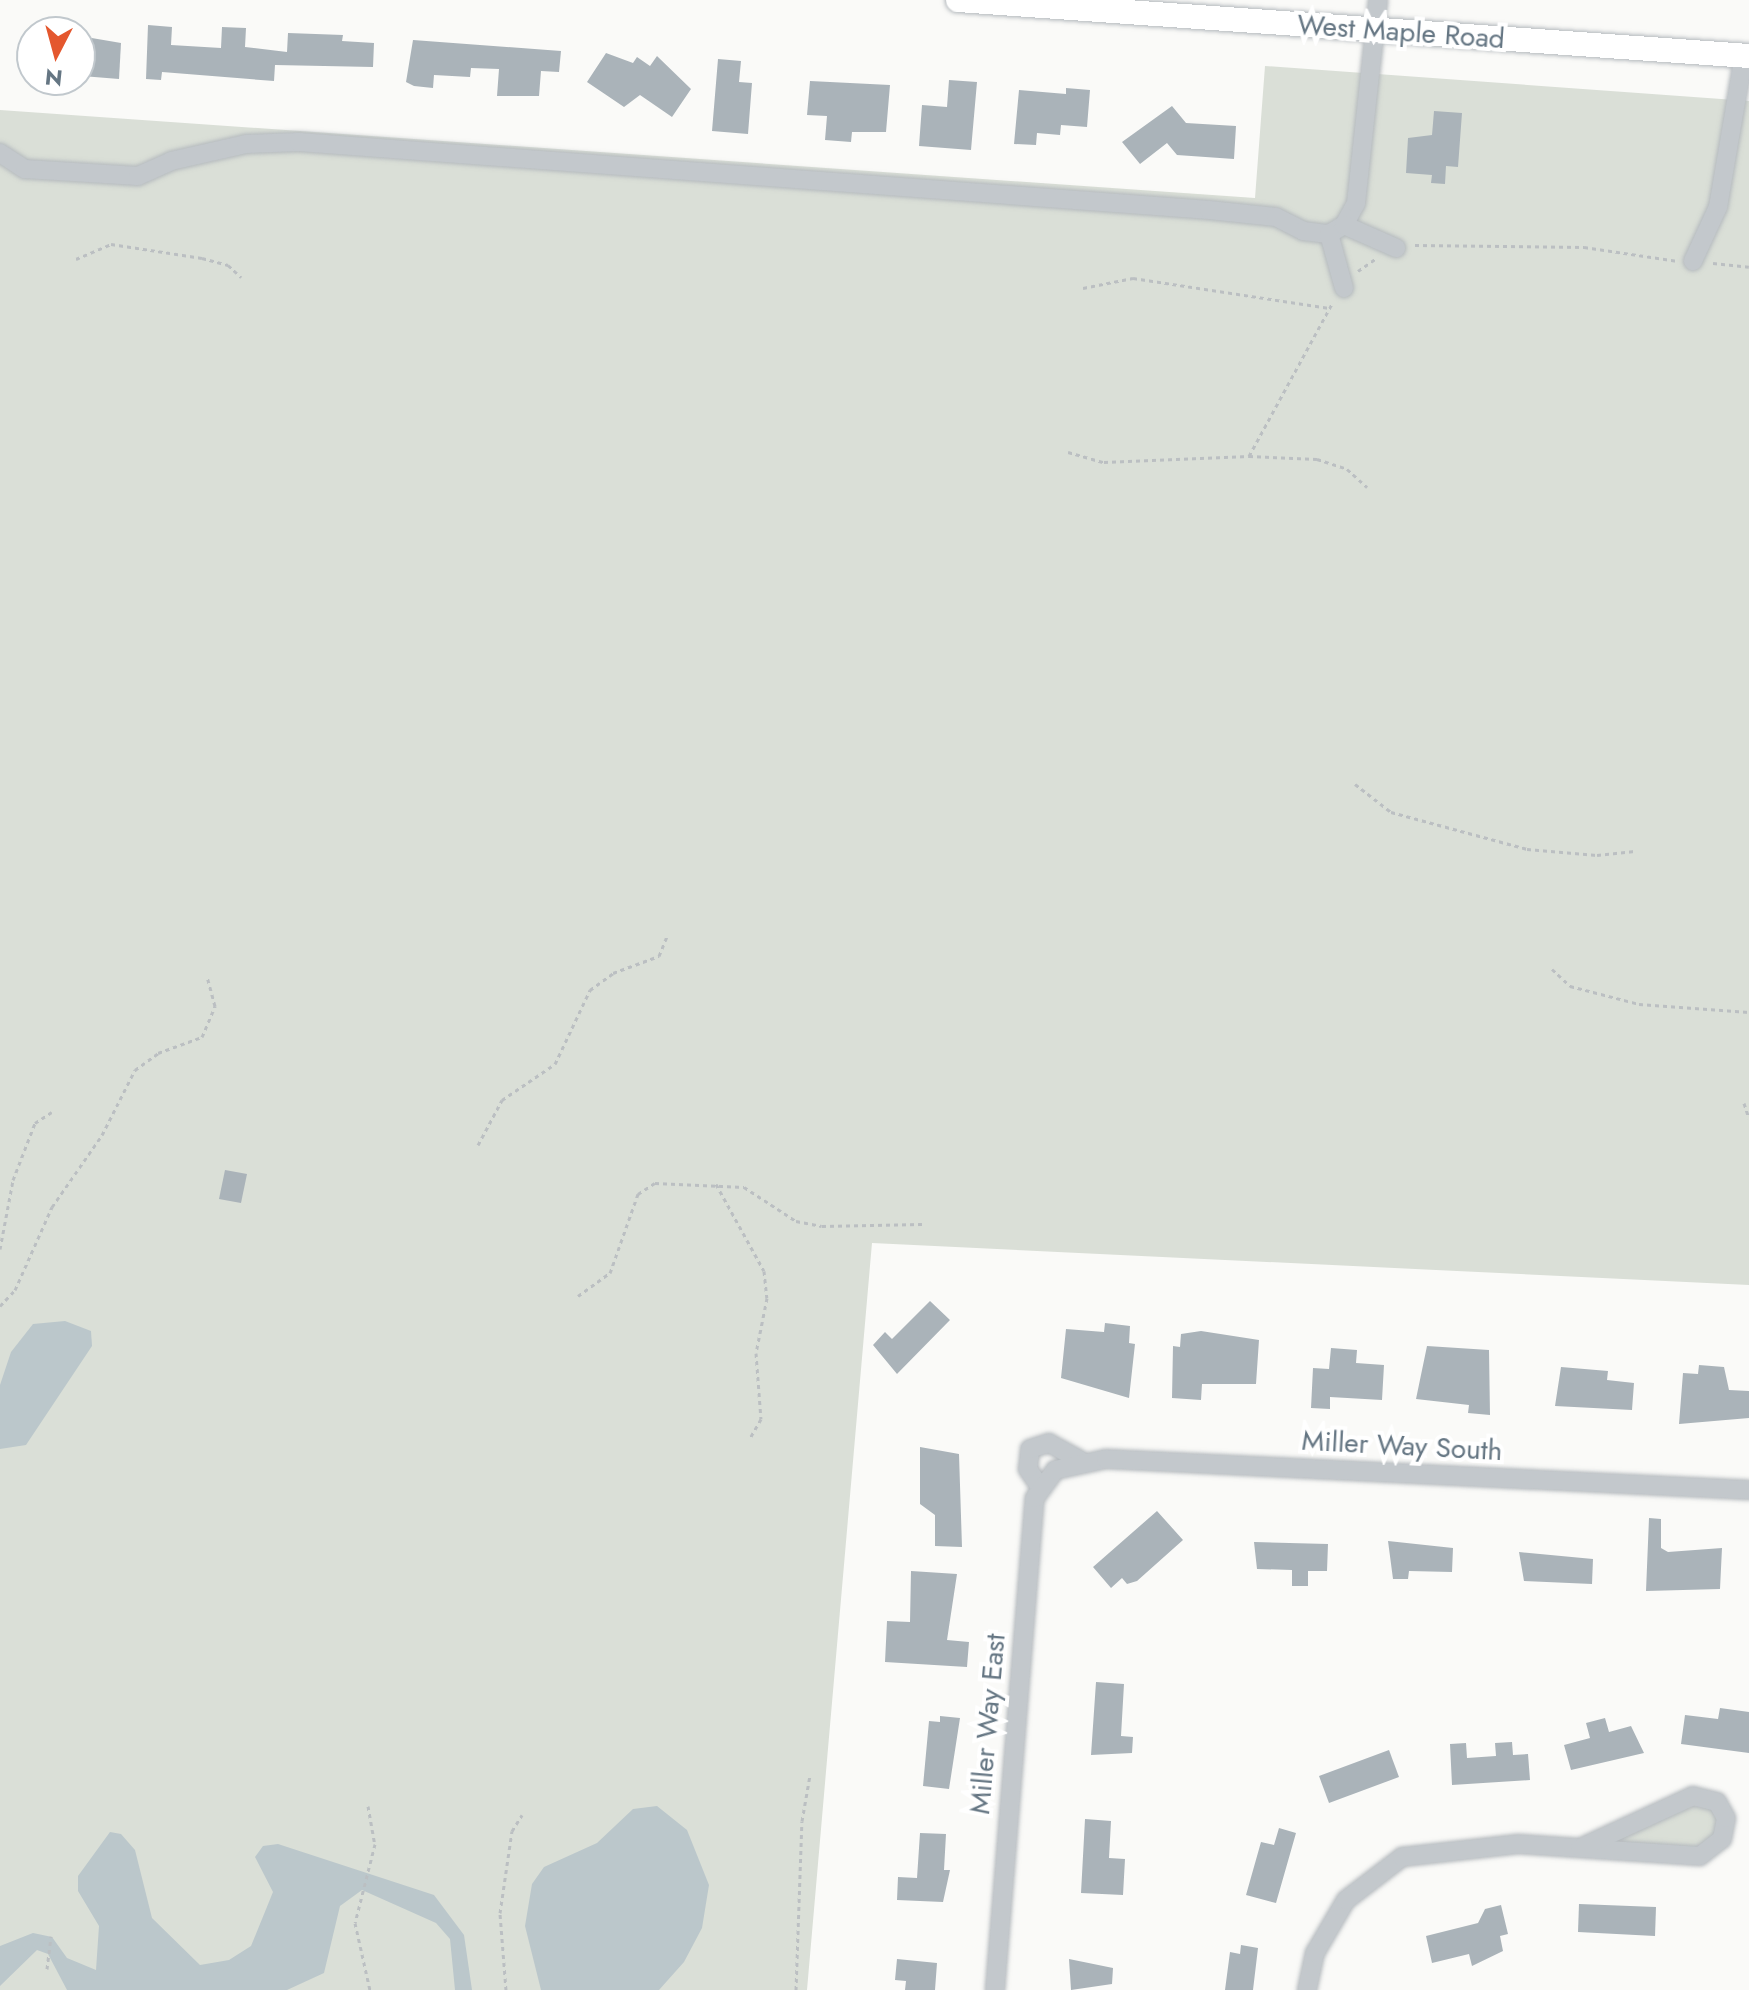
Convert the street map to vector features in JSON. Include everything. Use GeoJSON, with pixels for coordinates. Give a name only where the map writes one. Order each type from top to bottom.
{"type":"FeatureCollection","features":[{"type":"Feature","properties":{"kind":"main road","name":"West Maple Road"},"geometry":{"type":"LineString","coordinates":[[958,0],[1747,55]]}},
{"type":"Feature","properties":{"kind":"street"},"geometry":{"type":"LineString","coordinates":[[1344,288],[1336,230],[1356,203],[1378,0]]}},
{"type":"Feature","properties":{"kind":"street"},"geometry":{"type":"LineString","coordinates":[[1693,261],[1718,207],[1747,55]]}},
{"type":"Feature","properties":{"kind":"street"},"geometry":{"type":"LineString","coordinates":[[0,153],[25,169],[138,176],[171,161],[246,144],[299,142],[1209,210],[1276,217],[1303,231],[1336,230],[1396,248]]}},
{"type":"Feature","properties":{"kind":"street"},"geometry":{"type":"LineString","coordinates":[[1040,1487],[1028,1469],[1030,1449],[1049,1443],[1080,1460]]}},
{"type":"Feature","properties":{"kind":"street","name":"Miller Way South"},"geometry":{"type":"LineString","coordinates":[[1040,1487],[1055,1470],[1080,1460],[1749,1490]]}},
{"type":"Feature","properties":{"kind":"street","name":"Miller Way East"},"geometry":{"type":"LineString","coordinates":[[995,1990],[1040,1487]]}},
{"type":"Feature","properties":{"kind":"street"},"geometry":{"type":"LineString","coordinates":[[1307,1990],[1315,1953],[1346,1900],[1402,1857],[1497,1844],[1700,1856],[1722,1839],[1726,1818],[1717,1802],[1693,1796],[1580,1848]]}},
{"type":"Feature","properties":{"kind":"path"},"geometry":{"type":"LineString","coordinates":[[76,259],[111,244],[202,258],[228,265],[241,277]]}},
{"type":"Feature","properties":{"kind":"path"},"geometry":{"type":"LineString","coordinates":[[1249,456],[1328,308],[1361,267],[1396,248],[1584,247],[1658,262],[1693,261],[1749,267]]}},
{"type":"Feature","properties":{"kind":"path"},"geometry":{"type":"LineString","coordinates":[[1083,288],[1133,278],[1328,308]]}},
{"type":"Feature","properties":{"kind":"path"},"geometry":{"type":"LineString","coordinates":[[1068,452],[1104,462],[1249,456],[1317,459],[1347,469],[1367,487]]}},
{"type":"Feature","properties":{"kind":"path"},"geometry":{"type":"LineString","coordinates":[[1355,784],[1366,798],[1401,816],[1527,849],[1597,855],[1635,851]]}},
{"type":"Feature","properties":{"kind":"path"},"geometry":{"type":"LineString","coordinates":[[478,1145],[502,1100],[555,1064],[590,990],[613,973],[659,956],[667,936]]}},
{"type":"Feature","properties":{"kind":"path"},"geometry":{"type":"LineString","coordinates":[[1552,969],[1570,986],[1639,1004],[1749,1012]]}},
{"type":"Feature","properties":{"kind":"path"},"geometry":{"type":"LineString","coordinates":[[0,1306],[15,1290],[52,1207],[102,1135],[135,1070],[158,1053],[202,1037],[215,1006],[207,977]]}},
{"type":"Feature","properties":{"kind":"path"},"geometry":{"type":"LineString","coordinates":[[1744,1103],[1749,1118]]}},
{"type":"Feature","properties":{"kind":"path"},"geometry":{"type":"LineString","coordinates":[[0,1249],[29,1137],[35,1123],[52,1112]]}},
{"type":"Feature","properties":{"kind":"path"},"geometry":{"type":"LineString","coordinates":[[578,1296],[610,1273],[621,1255],[626,1219],[638,1194],[655,1183],[744,1187],[775,1210],[809,1223],[922,1224]]}},
{"type":"Feature","properties":{"kind":"path"},"geometry":{"type":"LineString","coordinates":[[716,1184],[764,1271],[767,1298],[756,1353],[761,1419],[750,1438]]}},
{"type":"Feature","properties":{"kind":"path"},"geometry":{"type":"LineString","coordinates":[[796,1990],[802,1821],[810,1775]]}},
{"type":"Feature","properties":{"kind":"path"},"geometry":{"type":"LineString","coordinates":[[368,1806],[375,1826],[370,1870],[361,1898],[355,1935],[370,1990]]}},
{"type":"Feature","properties":{"kind":"path"},"geometry":{"type":"LineString","coordinates":[[506,1990],[500,1913],[512,1831],[522,1815]]}},
{"type":"Feature","properties":{"kind":"path"},"geometry":{"type":"LineString","coordinates":[[47,1969],[51,1936]]}},
{"type":"Feature","properties":{"kind":"shaded area"},"geometry":{"type":"Polygon","coordinates":[[[1265,66],[1749,101],[1749,1285],[872,1243],[807,1990],[0,1990],[0,110],[1255,198],[1265,66]]]}},
{"type":"Feature","properties":{"kind":"shaded area"},"geometry":{"type":"Polygon","coordinates":[[[65,1321],[91,1331],[92,1346],[26,1445],[0,1449],[0,1385],[11,1352],[33,1324],[65,1321]]]}},
{"type":"Feature","properties":{"kind":"shaded area"},"geometry":{"type":"Polygon","coordinates":[[[1694,1803],[1711,1809],[1717,1820],[1715,1834],[1695,1849],[1614,1843],[1614,1836],[1694,1803]]]}},
{"type":"Feature","properties":{"kind":"shaded area"},"geometry":{"type":"Polygon","coordinates":[[[657,1806],[687,1830],[709,1885],[702,1928],[684,1962],[659,1990],[541,1990],[525,1926],[532,1884],[544,1867],[597,1843],[633,1809],[657,1806]]]}},
{"type":"Feature","properties":{"kind":"shaded area"},"geometry":{"type":"Polygon","coordinates":[[[110,1832],[121,1834],[135,1850],[152,1918],[200,1965],[229,1960],[251,1946],[273,1892],[255,1857],[263,1846],[278,1844],[434,1895],[464,1935],[472,1990],[455,1990],[450,1939],[436,1923],[362,1890],[340,1906],[324,1973],[287,1990],[67,1990],[48,1954],[37,1950],[0,1986],[0,1946],[33,1933],[52,1937],[67,1958],[96,1970],[99,1926],[78,1891],[78,1876],[110,1832]]]}},
{"type":"Feature","properties":{"kind":"building"},"geometry":{"type":"Polygon","coordinates":[[[148,25],[172,27],[171,45],[221,48],[222,27],[246,28],[245,47],[287,52],[288,33],[343,35],[342,41],[374,43],[373,67],[275,65],[274,81],[162,72],[161,80],[146,79],[148,25]]]}},
{"type":"Feature","properties":{"kind":"building"},"geometry":{"type":"Polygon","coordinates":[[[96,39],[121,43],[119,79],[96,77],[96,39]]]}},
{"type":"Feature","properties":{"kind":"building"},"geometry":{"type":"Polygon","coordinates":[[[413,40],[561,51],[559,72],[541,71],[539,96],[497,96],[499,69],[471,68],[470,77],[434,75],[433,88],[414,86],[406,82],[413,40]]]}},
{"type":"Feature","properties":{"kind":"building"},"geometry":{"type":"Polygon","coordinates":[[[606,53],[633,63],[637,57],[650,66],[657,56],[691,89],[672,117],[640,95],[624,107],[587,82],[606,53]]]}},
{"type":"Feature","properties":{"kind":"building"},"geometry":{"type":"Polygon","coordinates":[[[718,59],[741,61],[739,82],[752,83],[748,134],[712,131],[718,59]]]}},
{"type":"Feature","properties":{"kind":"building"},"geometry":{"type":"Polygon","coordinates":[[[949,80],[977,82],[971,150],[919,146],[922,105],[947,107],[949,80]]]}},
{"type":"Feature","properties":{"kind":"building"},"geometry":{"type":"Polygon","coordinates":[[[810,81],[890,85],[886,132],[852,132],[851,142],[825,140],[827,116],[807,115],[810,81]]]}},
{"type":"Feature","properties":{"kind":"building"},"geometry":{"type":"Polygon","coordinates":[[[1066,88],[1090,90],[1087,127],[1061,125],[1060,135],[1037,133],[1036,145],[1014,144],[1019,90],[1066,94],[1066,88]]]}},
{"type":"Feature","properties":{"kind":"building"},"geometry":{"type":"Polygon","coordinates":[[[1172,106],[1186,123],[1236,126],[1234,159],[1177,155],[1167,143],[1140,164],[1122,142],[1172,106]]]}},
{"type":"Feature","properties":{"kind":"building"},"geometry":{"type":"Polygon","coordinates":[[[1434,111],[1462,113],[1458,167],[1446,166],[1445,184],[1431,183],[1432,175],[1406,173],[1408,138],[1432,135],[1434,111]]]}},
{"type":"Feature","properties":{"kind":"building"},"geometry":{"type":"Polygon","coordinates":[[[225,1170],[247,1174],[241,1203],[219,1199],[225,1170]]]}},
{"type":"Feature","properties":{"kind":"building"},"geometry":{"type":"Polygon","coordinates":[[[930,1301],[950,1320],[897,1374],[873,1345],[885,1332],[892,1339],[930,1301]]]}},
{"type":"Feature","properties":{"kind":"building"},"geometry":{"type":"Polygon","coordinates":[[[1105,1323],[1130,1326],[1129,1343],[1135,1344],[1129,1398],[1061,1378],[1066,1329],[1104,1332],[1105,1323]]]}},
{"type":"Feature","properties":{"kind":"building"},"geometry":{"type":"Polygon","coordinates":[[[1201,1331],[1259,1340],[1256,1384],[1202,1384],[1201,1400],[1172,1398],[1173,1346],[1180,1347],[1181,1334],[1201,1331]]]}},
{"type":"Feature","properties":{"kind":"building"},"geometry":{"type":"Polygon","coordinates":[[[1427,1346],[1489,1350],[1490,1415],[1468,1413],[1469,1405],[1416,1399],[1427,1346]]]}},
{"type":"Feature","properties":{"kind":"building"},"geometry":{"type":"Polygon","coordinates":[[[1331,1348],[1357,1350],[1356,1363],[1384,1365],[1382,1400],[1330,1397],[1330,1409],[1311,1408],[1313,1368],[1329,1369],[1331,1348]]]}},
{"type":"Feature","properties":{"kind":"building"},"geometry":{"type":"Polygon","coordinates":[[[1699,1365],[1724,1367],[1729,1390],[1749,1391],[1749,1418],[1679,1424],[1683,1373],[1698,1374],[1699,1365]]]}},
{"type":"Feature","properties":{"kind":"building"},"geometry":{"type":"Polygon","coordinates":[[[1561,1367],[1608,1371],[1607,1380],[1634,1383],[1632,1410],[1555,1406],[1561,1367]]]}},
{"type":"Feature","properties":{"kind":"building"},"geometry":{"type":"Polygon","coordinates":[[[920,1447],[959,1454],[962,1547],[935,1546],[935,1515],[920,1504],[920,1447]]]}},
{"type":"Feature","properties":{"kind":"building"},"geometry":{"type":"Polygon","coordinates":[[[1157,1511],[1183,1540],[1137,1581],[1127,1584],[1122,1578],[1111,1588],[1093,1567],[1157,1511]]]}},
{"type":"Feature","properties":{"kind":"building"},"geometry":{"type":"Polygon","coordinates":[[[1649,1518],[1661,1519],[1661,1548],[1668,1552],[1722,1548],[1720,1589],[1646,1591],[1649,1518]]]}},
{"type":"Feature","properties":{"kind":"building"},"geometry":{"type":"Polygon","coordinates":[[[1388,1541],[1453,1548],[1452,1572],[1409,1571],[1408,1579],[1393,1579],[1388,1541]]]}},
{"type":"Feature","properties":{"kind":"building"},"geometry":{"type":"Polygon","coordinates":[[[1254,1542],[1328,1544],[1327,1571],[1308,1571],[1308,1586],[1292,1586],[1292,1570],[1257,1569],[1254,1542]]]}},
{"type":"Feature","properties":{"kind":"building"},"geometry":{"type":"Polygon","coordinates":[[[1519,1552],[1593,1559],[1592,1584],[1524,1581],[1519,1552]]]}},
{"type":"Feature","properties":{"kind":"building"},"geometry":{"type":"Polygon","coordinates":[[[911,1571],[957,1574],[947,1640],[969,1642],[967,1667],[885,1662],[887,1621],[910,1622],[911,1571]]]}},
{"type":"Feature","properties":{"kind":"building"},"geometry":{"type":"Polygon","coordinates":[[[1096,1682],[1124,1684],[1121,1736],[1133,1737],[1132,1753],[1091,1755],[1096,1682]]]}},
{"type":"Feature","properties":{"kind":"building"},"geometry":{"type":"Polygon","coordinates":[[[1720,1708],[1749,1712],[1749,1753],[1681,1744],[1685,1715],[1718,1719],[1720,1708]]]}},
{"type":"Feature","properties":{"kind":"building"},"geometry":{"type":"Polygon","coordinates":[[[940,1716],[960,1718],[949,1789],[923,1786],[929,1721],[940,1722],[940,1716]]]}},
{"type":"Feature","properties":{"kind":"building"},"geometry":{"type":"Polygon","coordinates":[[[1605,1718],[1609,1732],[1631,1726],[1644,1753],[1571,1770],[1564,1745],[1590,1738],[1586,1723],[1605,1718]]]}},
{"type":"Feature","properties":{"kind":"building"},"geometry":{"type":"Polygon","coordinates":[[[1512,1742],[1513,1755],[1528,1754],[1530,1780],[1452,1785],[1450,1744],[1466,1743],[1467,1758],[1496,1756],[1495,1743],[1512,1742]]]}},
{"type":"Feature","properties":{"kind":"building"},"geometry":{"type":"Polygon","coordinates":[[[1389,1750],[1399,1777],[1329,1803],[1319,1776],[1389,1750]]]}},
{"type":"Feature","properties":{"kind":"building"},"geometry":{"type":"Polygon","coordinates":[[[1085,1819],[1111,1821],[1109,1858],[1125,1859],[1123,1895],[1081,1893],[1085,1819]]]}},
{"type":"Feature","properties":{"kind":"building"},"geometry":{"type":"Polygon","coordinates":[[[1279,1828],[1296,1833],[1276,1903],[1246,1895],[1261,1842],[1274,1845],[1279,1828]]]}},
{"type":"Feature","properties":{"kind":"building"},"geometry":{"type":"Polygon","coordinates":[[[920,1833],[946,1834],[944,1870],[950,1870],[943,1902],[897,1900],[898,1877],[917,1878],[920,1833]]]}},
{"type":"Feature","properties":{"kind":"building"},"geometry":{"type":"Polygon","coordinates":[[[1579,1904],[1656,1907],[1655,1936],[1578,1932],[1579,1904]]]}},
{"type":"Feature","properties":{"kind":"building"},"geometry":{"type":"Polygon","coordinates":[[[1501,1905],[1508,1934],[1500,1936],[1503,1951],[1472,1966],[1469,1954],[1432,1963],[1426,1936],[1478,1923],[1485,1909],[1501,1905]]]}},
{"type":"Feature","properties":{"kind":"building"},"geometry":{"type":"Polygon","coordinates":[[[1241,1945],[1258,1948],[1253,1990],[1225,1990],[1230,1952],[1240,1954],[1241,1945]]]}},
{"type":"Feature","properties":{"kind":"building"},"geometry":{"type":"Polygon","coordinates":[[[897,1959],[937,1963],[935,1990],[905,1990],[906,1981],[895,1980],[897,1959]]]}},
{"type":"Feature","properties":{"kind":"building"},"geometry":{"type":"Polygon","coordinates":[[[1069,1959],[1113,1968],[1112,1984],[1071,1990],[1069,1959]]]}}]}
